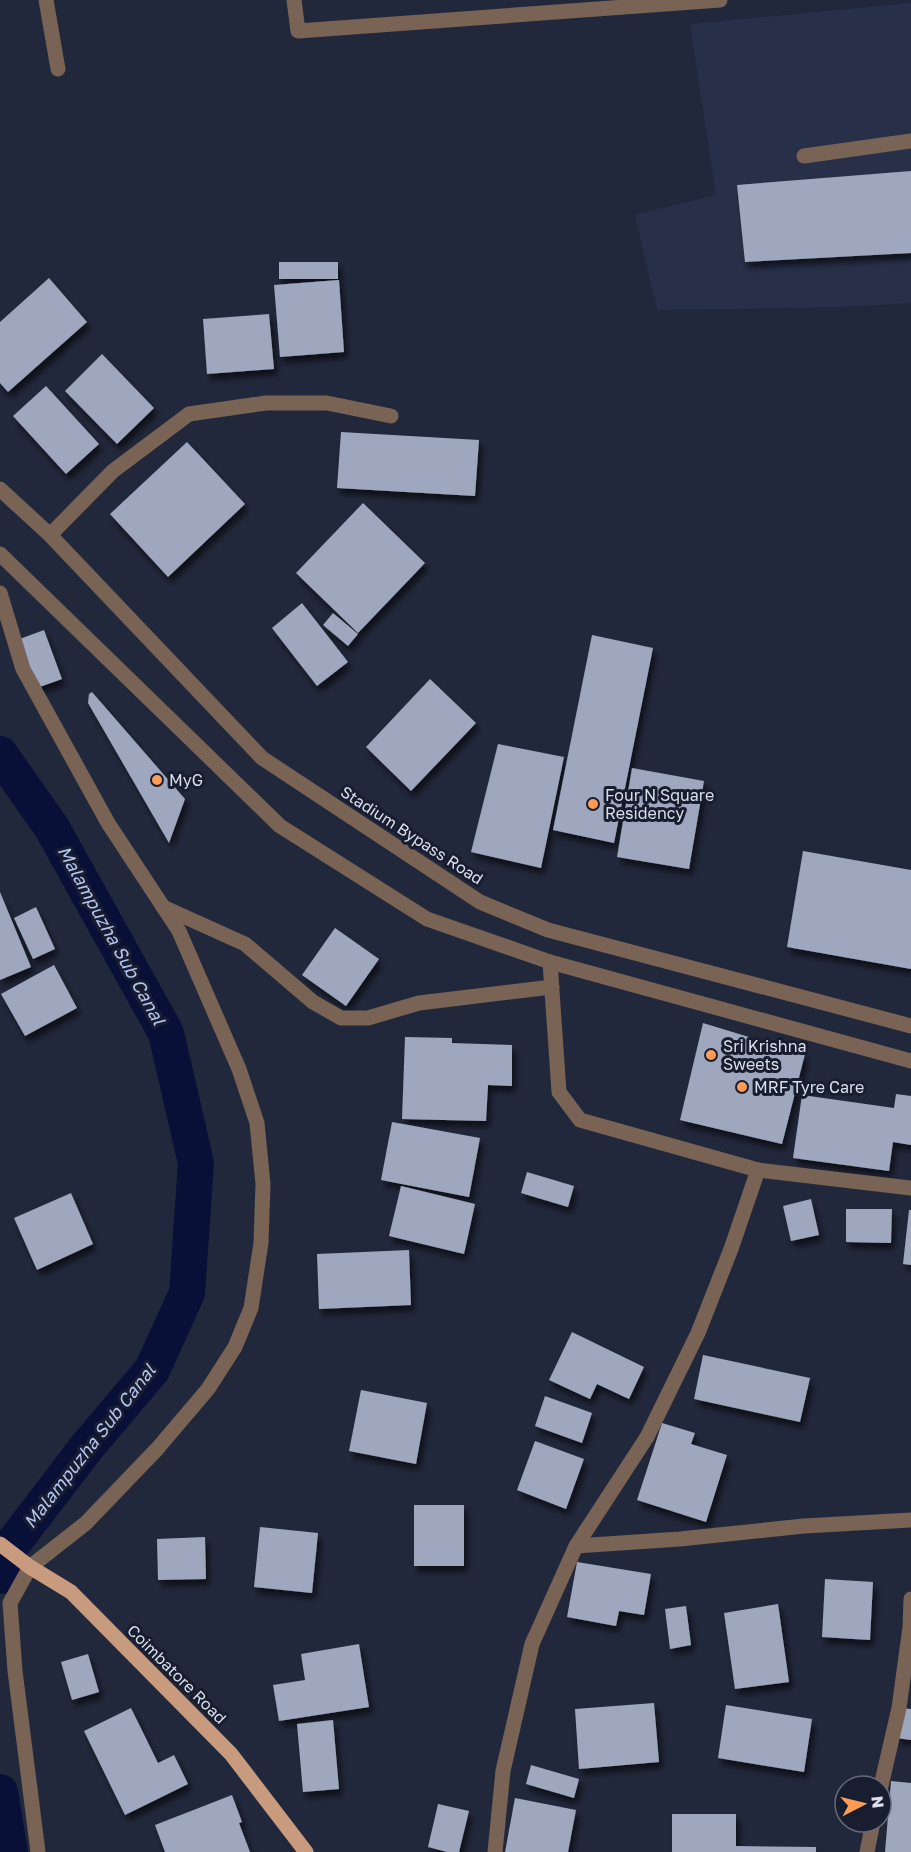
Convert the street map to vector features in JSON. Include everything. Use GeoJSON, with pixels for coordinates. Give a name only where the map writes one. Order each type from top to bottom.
{"type":"FeatureCollection","features":[{"type":"Feature","properties":{"kind":"main road","name":"Coimbatore Road"},"geometry":{"type":"LineString","coordinates":[[0,1544],[30,1567],[71,1592],[231,1754],[306,1852]]}},
{"type":"Feature","properties":{"kind":"street"},"geometry":{"type":"LineString","coordinates":[[46,0],[58,69]]}},
{"type":"Feature","properties":{"kind":"street"},"geometry":{"type":"LineString","coordinates":[[294,0],[298,31],[719,0]]}},
{"type":"Feature","properties":{"kind":"street"},"geometry":{"type":"LineString","coordinates":[[804,156],[911,141]]}},
{"type":"Feature","properties":{"kind":"street"},"geometry":{"type":"LineString","coordinates":[[50,535],[112,471],[189,414],[266,403],[327,402],[391,416]]}},
{"type":"Feature","properties":{"kind":"street","name":"Stadium Bypass Road"},"geometry":{"type":"LineString","coordinates":[[0,489],[50,535],[262,758],[480,902],[548,930],[911,1026]]}},
{"type":"Feature","properties":{"kind":"street"},"geometry":{"type":"LineString","coordinates":[[0,554],[280,826],[427,919],[550,962],[911,1061]]}},
{"type":"Feature","properties":{"kind":"street"},"geometry":{"type":"LineString","coordinates":[[0,593],[23,669],[108,824],[179,931],[239,1069],[257,1123],[263,1184],[261,1243],[251,1308],[235,1347],[208,1389],[157,1449],[86,1523],[30,1567],[10,1603],[15,1671],[38,1852]]}},
{"type":"Feature","properties":{"kind":"street"},"geometry":{"type":"LineString","coordinates":[[163,907],[245,944],[313,1002],[340,1018],[369,1018],[419,1003],[552,987]]}},
{"type":"Feature","properties":{"kind":"street"},"geometry":{"type":"LineString","coordinates":[[550,962],[559,1092],[580,1120],[758,1170],[911,1188]]}},
{"type":"Feature","properties":{"kind":"street"},"geometry":{"type":"LineString","coordinates":[[495,1852],[503,1771],[532,1644],[576,1546],[647,1437],[688,1354],[731,1249],[758,1170]]}},
{"type":"Feature","properties":{"kind":"street"},"geometry":{"type":"LineString","coordinates":[[576,1546],[680,1539],[804,1526],[911,1520]]}},
{"type":"Feature","properties":{"kind":"street"},"geometry":{"type":"LineString","coordinates":[[884,1774],[899,1708],[910,1627],[911,1599]]}},
{"type":"Feature","properties":{"kind":"street"},"geometry":{"type":"LineString","coordinates":[[867,1852],[871,1834]]}},
{"type":"Feature","properties":{"kind":"shaded area"},"geometry":{"type":"Polygon","coordinates":[[[911,3],[911,303],[841,307],[657,310],[635,215],[716,195],[690,24],[911,3]]]}},
{"type":"Feature","properties":{"kind":"building"},"geometry":{"type":"Polygon","coordinates":[[[911,171],[911,253],[745,262],[737,185],[911,171]]]}},
{"type":"Feature","properties":{"kind":"building"},"geometry":{"type":"Polygon","coordinates":[[[279,262],[338,262],[338,279],[279,279],[279,262]]]}},
{"type":"Feature","properties":{"kind":"building"},"geometry":{"type":"Polygon","coordinates":[[[49,278],[87,322],[8,392],[0,383],[0,322],[49,278]]]}},
{"type":"Feature","properties":{"kind":"building"},"geometry":{"type":"Polygon","coordinates":[[[339,280],[344,352],[280,357],[274,285],[339,280]]]}},
{"type":"Feature","properties":{"kind":"building"},"geometry":{"type":"Polygon","coordinates":[[[269,314],[274,369],[207,374],[203,319],[269,314]]]}},
{"type":"Feature","properties":{"kind":"building"},"geometry":{"type":"Polygon","coordinates":[[[102,354],[154,408],[117,444],[65,391],[102,354]]]}},
{"type":"Feature","properties":{"kind":"building"},"geometry":{"type":"Polygon","coordinates":[[[46,386],[99,444],[66,474],[13,416],[46,386]]]}},
{"type":"Feature","properties":{"kind":"building"},"geometry":{"type":"Polygon","coordinates":[[[341,432],[479,440],[475,496],[337,488],[341,432]]]}},
{"type":"Feature","properties":{"kind":"building"},"geometry":{"type":"Polygon","coordinates":[[[187,442],[245,504],[168,577],[110,514],[187,442]]]}},
{"type":"Feature","properties":{"kind":"building"},"geometry":{"type":"Polygon","coordinates":[[[363,503],[425,563],[358,633],[296,573],[363,503]]]}},
{"type":"Feature","properties":{"kind":"building"},"geometry":{"type":"Polygon","coordinates":[[[302,603],[348,662],[317,686],[272,628],[302,603]]]}},
{"type":"Feature","properties":{"kind":"building"},"geometry":{"type":"Polygon","coordinates":[[[333,613],[358,634],[348,646],[323,625],[333,613]]]}},
{"type":"Feature","properties":{"kind":"building"},"geometry":{"type":"Polygon","coordinates":[[[44,630],[62,679],[34,689],[17,640],[44,630]]]}},
{"type":"Feature","properties":{"kind":"building"},"geometry":{"type":"Polygon","coordinates":[[[592,635],[653,648],[614,843],[553,830],[592,635]]]}},
{"type":"Feature","properties":{"kind":"building"},"geometry":{"type":"Polygon","coordinates":[[[430,679],[476,723],[411,791],[366,747],[430,679]]]}},
{"type":"Feature","properties":{"kind":"building"},"geometry":{"type":"Polygon","coordinates":[[[92,692],[185,799],[169,843],[88,703],[89,694],[92,692]]]}},
{"type":"Feature","properties":{"kind":"building"},"geometry":{"type":"Polygon","coordinates":[[[498,744],[564,757],[541,868],[471,852],[498,744]]]}},
{"type":"Feature","properties":{"kind":"building"},"geometry":{"type":"Polygon","coordinates":[[[632,768],[704,781],[689,869],[617,857],[632,768]]]}},
{"type":"Feature","properties":{"kind":"building"},"geometry":{"type":"Polygon","coordinates":[[[803,851],[911,870],[911,969],[787,947],[803,851]]]}},
{"type":"Feature","properties":{"kind":"building"},"geometry":{"type":"Polygon","coordinates":[[[0,892],[31,967],[0,980],[0,892]]]}},
{"type":"Feature","properties":{"kind":"building"},"geometry":{"type":"Polygon","coordinates":[[[36,907],[55,949],[33,959],[14,918],[36,907]]]}},
{"type":"Feature","properties":{"kind":"building"},"geometry":{"type":"Polygon","coordinates":[[[335,928],[379,959],[346,1006],[302,975],[335,928]]]}},
{"type":"Feature","properties":{"kind":"building"},"geometry":{"type":"Polygon","coordinates":[[[54,965],[77,1008],[25,1036],[1,994],[54,965]]]}},
{"type":"Feature","properties":{"kind":"building","name":"MRF Tyre Care"},"geometry":{"type":"Polygon","coordinates":[[[703,1023],[805,1054],[782,1144],[680,1120],[703,1023]]]}},
{"type":"Feature","properties":{"kind":"building"},"geometry":{"type":"Polygon","coordinates":[[[405,1037],[452,1038],[452,1043],[512,1045],[512,1086],[488,1085],[486,1121],[402,1119],[405,1037]]]}},
{"type":"Feature","properties":{"kind":"building"},"geometry":{"type":"Polygon","coordinates":[[[896,1094],[911,1096],[911,1145],[893,1142],[889,1171],[793,1158],[802,1095],[894,1108],[896,1094]]]}},
{"type":"Feature","properties":{"kind":"building"},"geometry":{"type":"Polygon","coordinates":[[[392,1122],[480,1138],[469,1197],[381,1180],[392,1122]]]}},
{"type":"Feature","properties":{"kind":"building"},"geometry":{"type":"Polygon","coordinates":[[[527,1172],[574,1186],[568,1207],[521,1193],[527,1172]]]}},
{"type":"Feature","properties":{"kind":"building"},"geometry":{"type":"Polygon","coordinates":[[[401,1186],[475,1204],[464,1254],[389,1236],[401,1186]]]}},
{"type":"Feature","properties":{"kind":"building"},"geometry":{"type":"Polygon","coordinates":[[[71,1193],[93,1244],[37,1270],[14,1218],[71,1193]]]}},
{"type":"Feature","properties":{"kind":"building"},"geometry":{"type":"Polygon","coordinates":[[[811,1199],[819,1235],[791,1241],[783,1206],[811,1199]]]}},
{"type":"Feature","properties":{"kind":"building"},"geometry":{"type":"Polygon","coordinates":[[[846,1209],[892,1209],[891,1243],[846,1242],[846,1209]]]}},
{"type":"Feature","properties":{"kind":"building"},"geometry":{"type":"Polygon","coordinates":[[[909,1210],[911,1210],[911,1265],[903,1264],[909,1210]]]}},
{"type":"Feature","properties":{"kind":"building"},"geometry":{"type":"Polygon","coordinates":[[[409,1250],[411,1305],[319,1309],[317,1254],[409,1250]]]}},
{"type":"Feature","properties":{"kind":"building"},"geometry":{"type":"Polygon","coordinates":[[[572,1332],[644,1367],[629,1399],[597,1384],[590,1399],[549,1380],[572,1332]]]}},
{"type":"Feature","properties":{"kind":"building"},"geometry":{"type":"Polygon","coordinates":[[[703,1355],[810,1378],[800,1422],[694,1399],[703,1355]]]}},
{"type":"Feature","properties":{"kind":"building"},"geometry":{"type":"Polygon","coordinates":[[[361,1390],[427,1403],[416,1464],[349,1451],[361,1390]]]}},
{"type":"Feature","properties":{"kind":"building"},"geometry":{"type":"Polygon","coordinates":[[[545,1396],[592,1413],[582,1443],[535,1426],[545,1396]]]}},
{"type":"Feature","properties":{"kind":"building"},"geometry":{"type":"Polygon","coordinates":[[[662,1423],[695,1433],[691,1444],[727,1455],[706,1522],[637,1500],[662,1423]]]}},
{"type":"Feature","properties":{"kind":"building"},"geometry":{"type":"Polygon","coordinates":[[[535,1441],[584,1459],[566,1509],[517,1490],[535,1441]]]}},
{"type":"Feature","properties":{"kind":"building"},"geometry":{"type":"Polygon","coordinates":[[[414,1505],[464,1505],[464,1566],[414,1566],[414,1505]]]}},
{"type":"Feature","properties":{"kind":"building"},"geometry":{"type":"Polygon","coordinates":[[[260,1527],[318,1533],[312,1593],[254,1587],[260,1527]]]}},
{"type":"Feature","properties":{"kind":"building"},"geometry":{"type":"Polygon","coordinates":[[[205,1537],[206,1579],[158,1580],[157,1539],[205,1537]]]}},
{"type":"Feature","properties":{"kind":"building"},"geometry":{"type":"Polygon","coordinates":[[[577,1562],[651,1574],[644,1615],[619,1611],[616,1626],[567,1617],[577,1562]]]}},
{"type":"Feature","properties":{"kind":"building"},"geometry":{"type":"Polygon","coordinates":[[[825,1579],[873,1582],[870,1640],[822,1637],[825,1579]]]}},
{"type":"Feature","properties":{"kind":"building"},"geometry":{"type":"Polygon","coordinates":[[[778,1604],[789,1682],[735,1689],[724,1613],[778,1604]]]}},
{"type":"Feature","properties":{"kind":"building"},"geometry":{"type":"Polygon","coordinates":[[[686,1606],[691,1645],[670,1649],[665,1609],[686,1606]]]}},
{"type":"Feature","properties":{"kind":"building"},"geometry":{"type":"Polygon","coordinates":[[[359,1644],[369,1707],[279,1721],[273,1685],[305,1680],[301,1654],[359,1644]]]}},
{"type":"Feature","properties":{"kind":"building"},"geometry":{"type":"Polygon","coordinates":[[[88,1654],[99,1692],[72,1700],[61,1662],[88,1654]]]}},
{"type":"Feature","properties":{"kind":"building"},"geometry":{"type":"Polygon","coordinates":[[[654,1703],[659,1762],[579,1769],[575,1709],[654,1703]]]}},
{"type":"Feature","properties":{"kind":"building"},"geometry":{"type":"Polygon","coordinates":[[[726,1705],[812,1719],[804,1772],[718,1758],[726,1705]]]}},
{"type":"Feature","properties":{"kind":"building"},"geometry":{"type":"Polygon","coordinates":[[[131,1708],[158,1763],[174,1755],[188,1784],[125,1815],[84,1731],[131,1708]]]}},
{"type":"Feature","properties":{"kind":"building"},"geometry":{"type":"Polygon","coordinates":[[[900,1708],[911,1709],[911,1740],[896,1738],[900,1708]]]}},
{"type":"Feature","properties":{"kind":"building"},"geometry":{"type":"Polygon","coordinates":[[[333,1720],[339,1789],[303,1792],[297,1724],[333,1720]]]}},
{"type":"Feature","properties":{"kind":"building"},"geometry":{"type":"Polygon","coordinates":[[[531,1765],[579,1779],[574,1798],[526,1784],[531,1765]]]}},
{"type":"Feature","properties":{"kind":"building"},"geometry":{"type":"Polygon","coordinates":[[[893,1781],[911,1783],[911,1852],[885,1852],[887,1834],[893,1834],[893,1781]]]}},
{"type":"Feature","properties":{"kind":"building"},"geometry":{"type":"Polygon","coordinates":[[[232,1795],[250,1852],[165,1852],[155,1825],[232,1795]]]}},
{"type":"Feature","properties":{"kind":"building"},"geometry":{"type":"Polygon","coordinates":[[[515,1798],[576,1810],[568,1852],[505,1852],[515,1798]]]}},
{"type":"Feature","properties":{"kind":"building"},"geometry":{"type":"Polygon","coordinates":[[[438,1804],[469,1811],[459,1852],[447,1852],[428,1847],[438,1804]]]}},
{"type":"Feature","properties":{"kind":"building"},"geometry":{"type":"Polygon","coordinates":[[[672,1814],[736,1814],[736,1846],[816,1847],[816,1852],[672,1852],[672,1814]]]}},
{"type":"Feature","properties":{"kind":"waterway","name":"Malampuzha Sub Canal"},"geometry":{"type":"LineString","coordinates":[[0,754],[52,828],[166,1033],[196,1163],[187,1293],[152,1370],[86,1448],[8,1550],[0,1576]]}},
{"type":"Feature","properties":{"kind":"waterway","name":"Malampuzha Sub Canal"},"geometry":{"type":"LineString","coordinates":[[0,1792],[10,1852]]}},
{"type":"Feature","properties":{"kind":"place","name":"MyG"},"geometry":{"type":"Point","coordinates":[157,780]}},
{"type":"Feature","properties":{"kind":"place","name":"Four N Square Residency"},"geometry":{"type":"Point","coordinates":[593,804]}},
{"type":"Feature","properties":{"kind":"place","name":"Sri Krishna Sweets"},"geometry":{"type":"Point","coordinates":[711,1055]}},
{"type":"Feature","properties":{"kind":"place","name":"MRF Tyre Care"},"geometry":{"type":"Point","coordinates":[742,1087]}}]}
